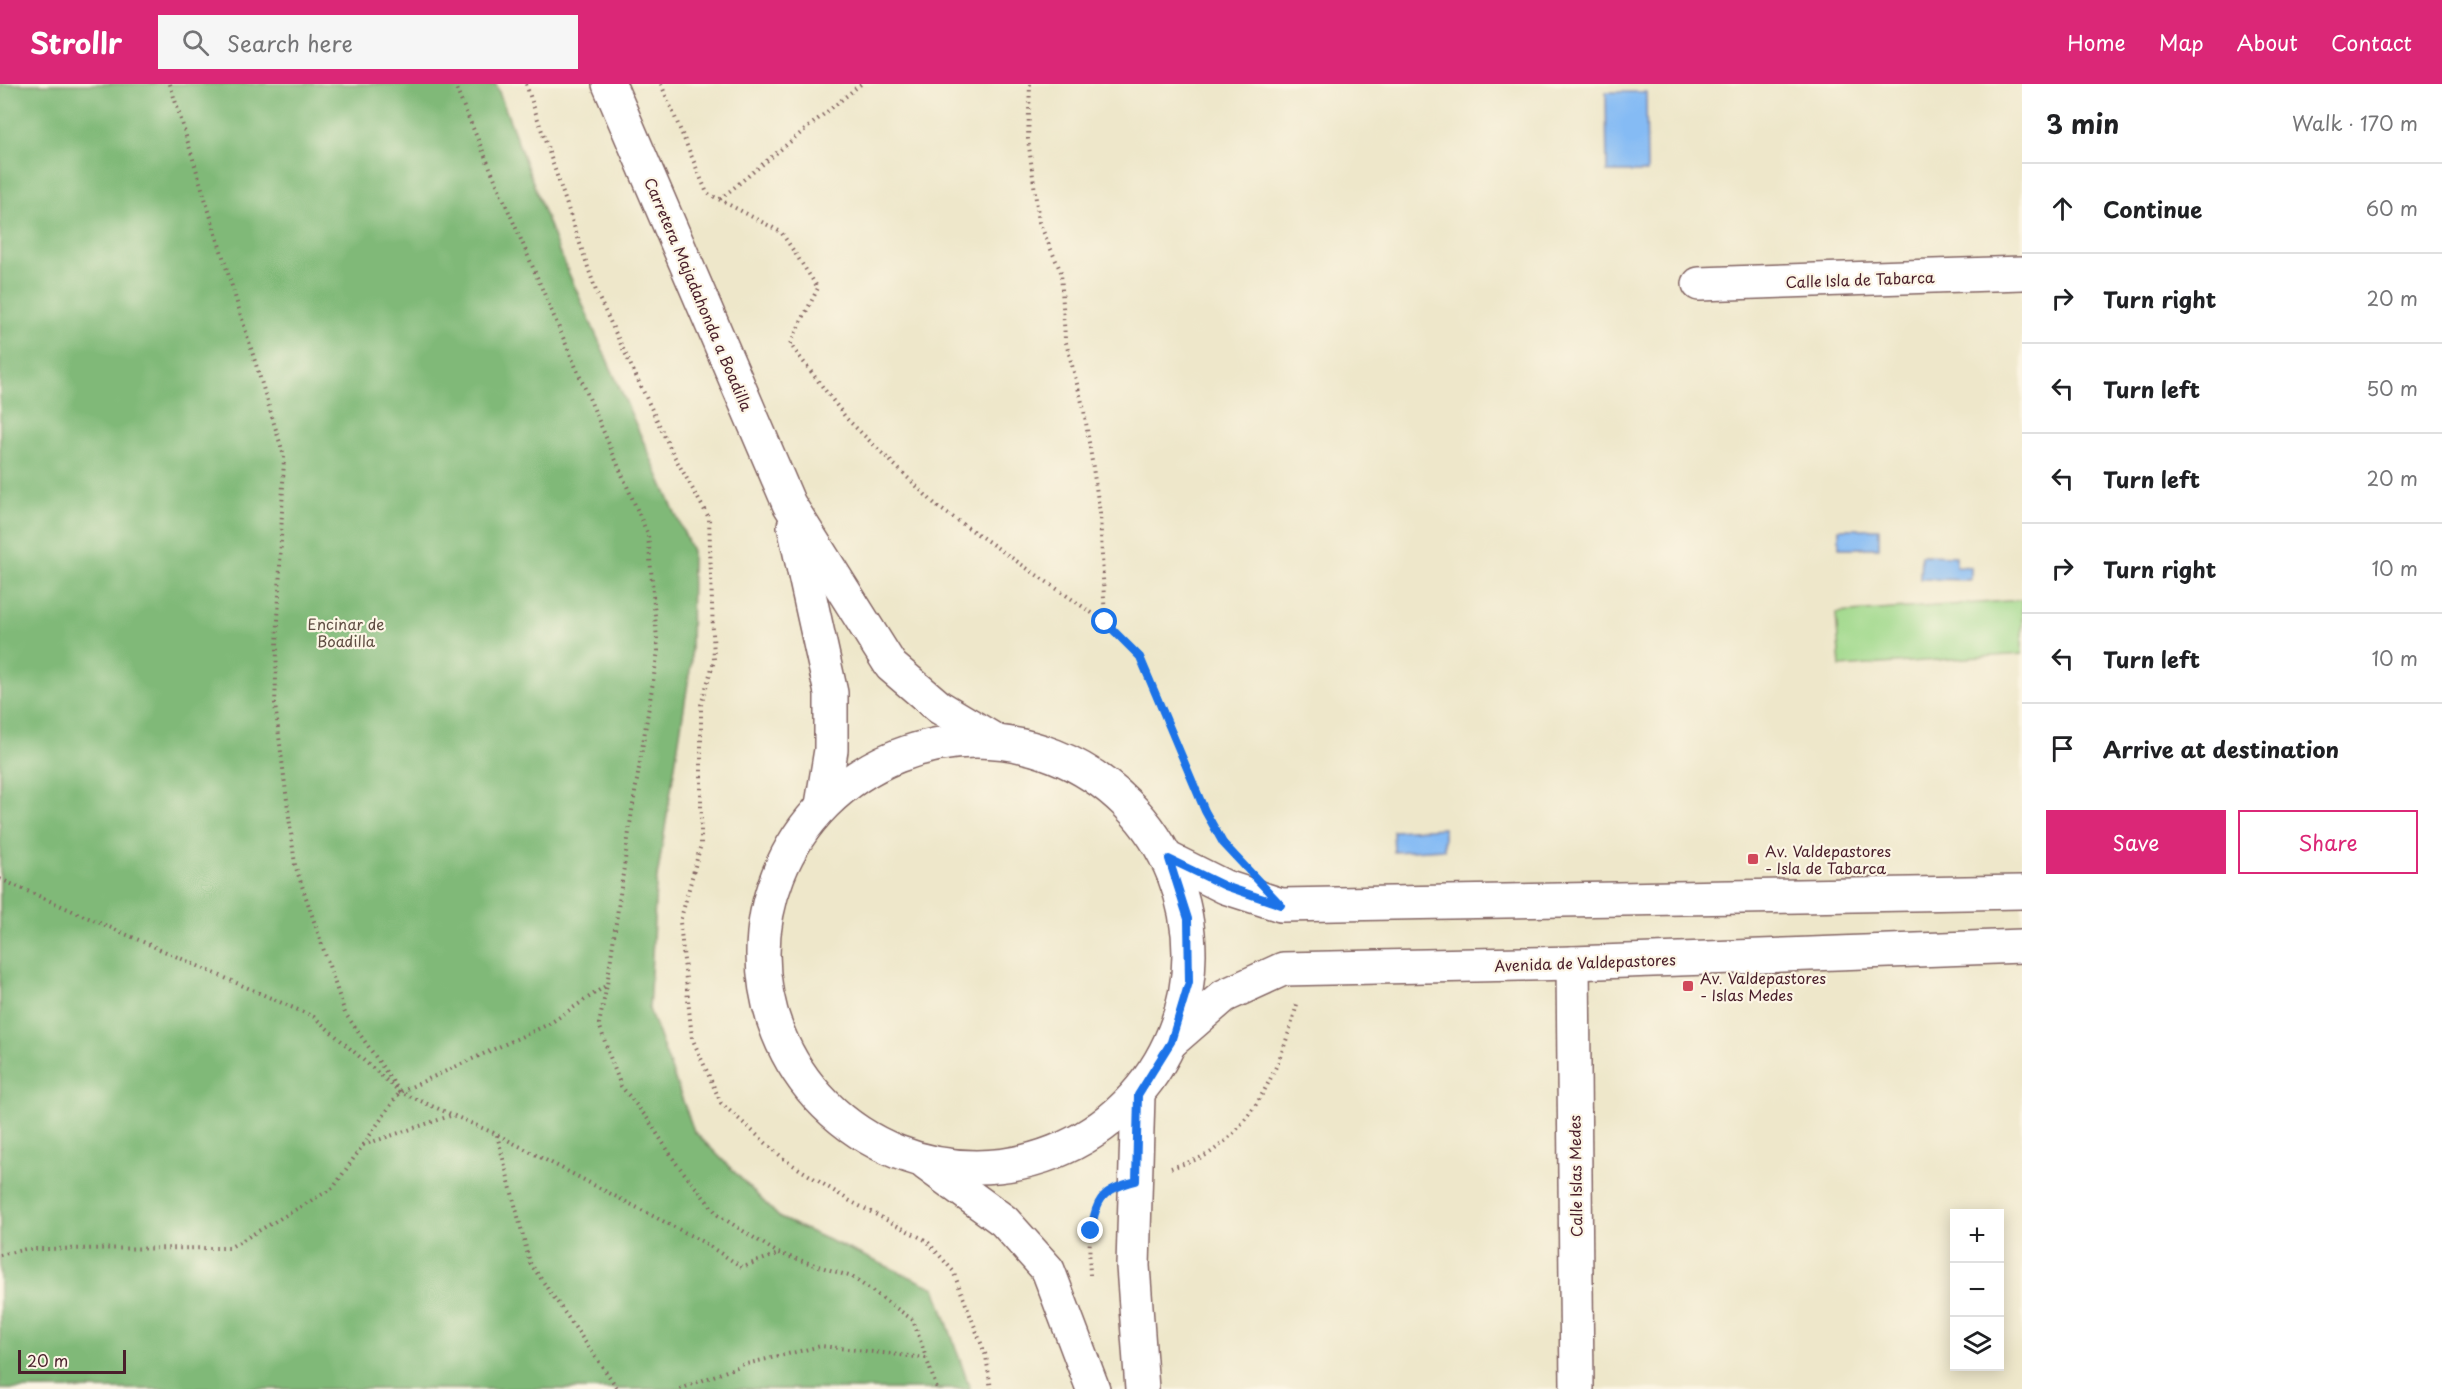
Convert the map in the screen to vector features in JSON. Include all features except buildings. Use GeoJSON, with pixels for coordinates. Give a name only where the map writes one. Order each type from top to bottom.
{"type":"FeatureCollection","features":[{"type":"Feature","properties":{"kind":"street","name":"Carretera Majadahonda a Boadilla"},"geometry":{"type":"LineString","coordinates":[[609,84],[789,504],[891,666],[939,707],[994,740]]}},
{"type":"Feature","properties":{"kind":"street","name":"Calle Isla de Tabarca"},"geometry":{"type":"LineString","coordinates":[[1699,284],[2022,273]]}},
{"type":"Feature","properties":{"kind":"street","name":"Carretera Majadahonda a Boadilla"},"geometry":{"type":"LineString","coordinates":[[789,504],[831,693],[831,750],[822,805]]}},
{"type":"Feature","properties":{"kind":"street"},"geometry":{"type":"LineString","coordinates":[[924,1163],[983,1169],[1040,1159],[1093,1134],[1138,1095],[1171,1042],[1189,982],[1188,919],[1169,859],[1138,813],[1098,776],[1048,752],[994,740],[932,744],[872,766],[822,805],[785,857],[781,867],[765,918],[763,982],[781,1044],[816,1098],[865,1138],[924,1163],[1005,1221],[1048,1270],[1093,1389]]}},
{"type":"Feature","properties":{"kind":"street"},"geometry":{"type":"LineString","coordinates":[[1169,859],[1225,886],[1281,905],[2022,892]]}},
{"type":"Feature","properties":{"kind":"street","name":"Avenida de Valdepastores"},"geometry":{"type":"LineString","coordinates":[[1171,1042],[1224,996],[1283,969],[1573,963],[2022,946]]}},
{"type":"Feature","properties":{"kind":"street","name":"Calle Islas Medes"},"geometry":{"type":"LineString","coordinates":[[1573,963],[1577,1389]]}},
{"type":"Feature","properties":{"kind":"street"},"geometry":{"type":"LineString","coordinates":[[1138,1095],[1133,1266],[1142,1389]]}},
{"type":"Feature","properties":{"kind":"path"},"geometry":{"type":"LineString","coordinates":[[170,84],[284,456],[275,704],[295,865],[345,1013],[400,1092]]}},
{"type":"Feature","properties":{"kind":"path"},"geometry":{"type":"LineString","coordinates":[[454,84],[648,534],[658,651],[632,811],[608,985],[598,1024],[621,1086],[647,1118],[676,1163],[718,1215],[778,1253],[852,1277],[913,1320],[937,1389]]}},
{"type":"Feature","properties":{"kind":"path"},"geometry":{"type":"LineString","coordinates":[[526,84],[597,294],[673,454],[710,518],[714,661],[701,705],[701,844],[680,922],[692,1038],[721,1103],[784,1160],[850,1201],[927,1241],[953,1271],[986,1356],[992,1389]]}},
{"type":"Feature","properties":{"kind":"path"},"geometry":{"type":"LineString","coordinates":[[661,84],[707,193],[781,232],[818,288],[790,344],[847,418],[938,507],[1105,622],[1140,657],[1205,811],[1231,851]]}},
{"type":"Feature","properties":{"kind":"path"},"geometry":{"type":"LineString","coordinates":[[720,199],[861,84]]}},
{"type":"Feature","properties":{"kind":"path"},"geometry":{"type":"LineString","coordinates":[[1030,84],[1028,139],[1039,222],[1061,272],[1065,339],[1084,410],[1100,513],[1105,622]]}},
{"type":"Feature","properties":{"kind":"path"},"geometry":{"type":"LineString","coordinates":[[0,879],[314,1017],[400,1092],[496,1134],[703,1242],[742,1267],[778,1253]]}},
{"type":"Feature","properties":{"kind":"path"},"geometry":{"type":"LineString","coordinates":[[1090,1283],[1089,1254],[1096,1204],[1104,1194],[1212,1151],[1248,1115],[1262,1097],[1292,1024],[1306,969]]}},
{"type":"Feature","properties":{"kind":"path"},"geometry":{"type":"LineString","coordinates":[[0,1255],[26,1249],[229,1248],[333,1188],[400,1092],[549,1024],[608,985]]}},
{"type":"Feature","properties":{"kind":"path"},"geometry":{"type":"LineString","coordinates":[[363,1145],[450,1115]]}},
{"type":"Feature","properties":{"kind":"path"},"geometry":{"type":"LineString","coordinates":[[496,1134],[530,1263],[618,1389]]}},
{"type":"Feature","properties":{"kind":"path"},"geometry":{"type":"LineString","coordinates":[[680,1389],[742,1365],[821,1346],[927,1358]]}},
{"type":"Feature","properties":{"kind":"green space","name":"Encinar de Boadilla"},"geometry":{"type":"Polygon","coordinates":[[[0,84],[496,84],[558,249],[692,551],[691,664],[656,885],[649,1009],[694,1131],[780,1218],[935,1288],[970,1389],[0,1389],[0,84]]]}},
{"type":"Feature","properties":{"kind":"green space"},"geometry":{"type":"Polygon","coordinates":[[[2022,600],[2022,654],[1840,667],[1836,613],[2022,600]]]}},
{"type":"Feature","properties":{"kind":"water"},"geometry":{"type":"Polygon","coordinates":[[[1606,92],[1646,92],[1647,172],[1607,172],[1606,92]]]}},
{"type":"Feature","properties":{"kind":"water"},"geometry":{"type":"Polygon","coordinates":[[[1839,529],[1879,529],[1879,548],[1839,548],[1839,529]]]}},
{"type":"Feature","properties":{"kind":"water"},"geometry":{"type":"Polygon","coordinates":[[[1921,555],[1956,556],[1956,566],[1971,567],[1971,580],[1920,579],[1921,555]]]}},
{"type":"Feature","properties":{"kind":"water"},"geometry":{"type":"Polygon","coordinates":[[[1444,828],[1444,849],[1394,852],[1393,831],[1444,828]]]}},
{"type":"Feature","properties":{"kind":"place","name":"Av. Valdepastores - Isla de Tabarca"},"geometry":{"type":"Point","coordinates":[1753,859]}},
{"type":"Feature","properties":{"kind":"place","name":"Av. Valdepastores - Islas Medes"},"geometry":{"type":"Point","coordinates":[1688,986]}},
{"type":"Feature","properties":{"kind":"route"},"geometry":{"type":"LineString","coordinates":[[1091,1231],[1096,1204],[1104,1194],[1136,1181],[1138,1095],[1171,1042],[1189,982],[1188,919],[1169,859],[1225,886],[1281,905],[1223,843],[1205,811],[1140,657],[1105,622]]}}]}
